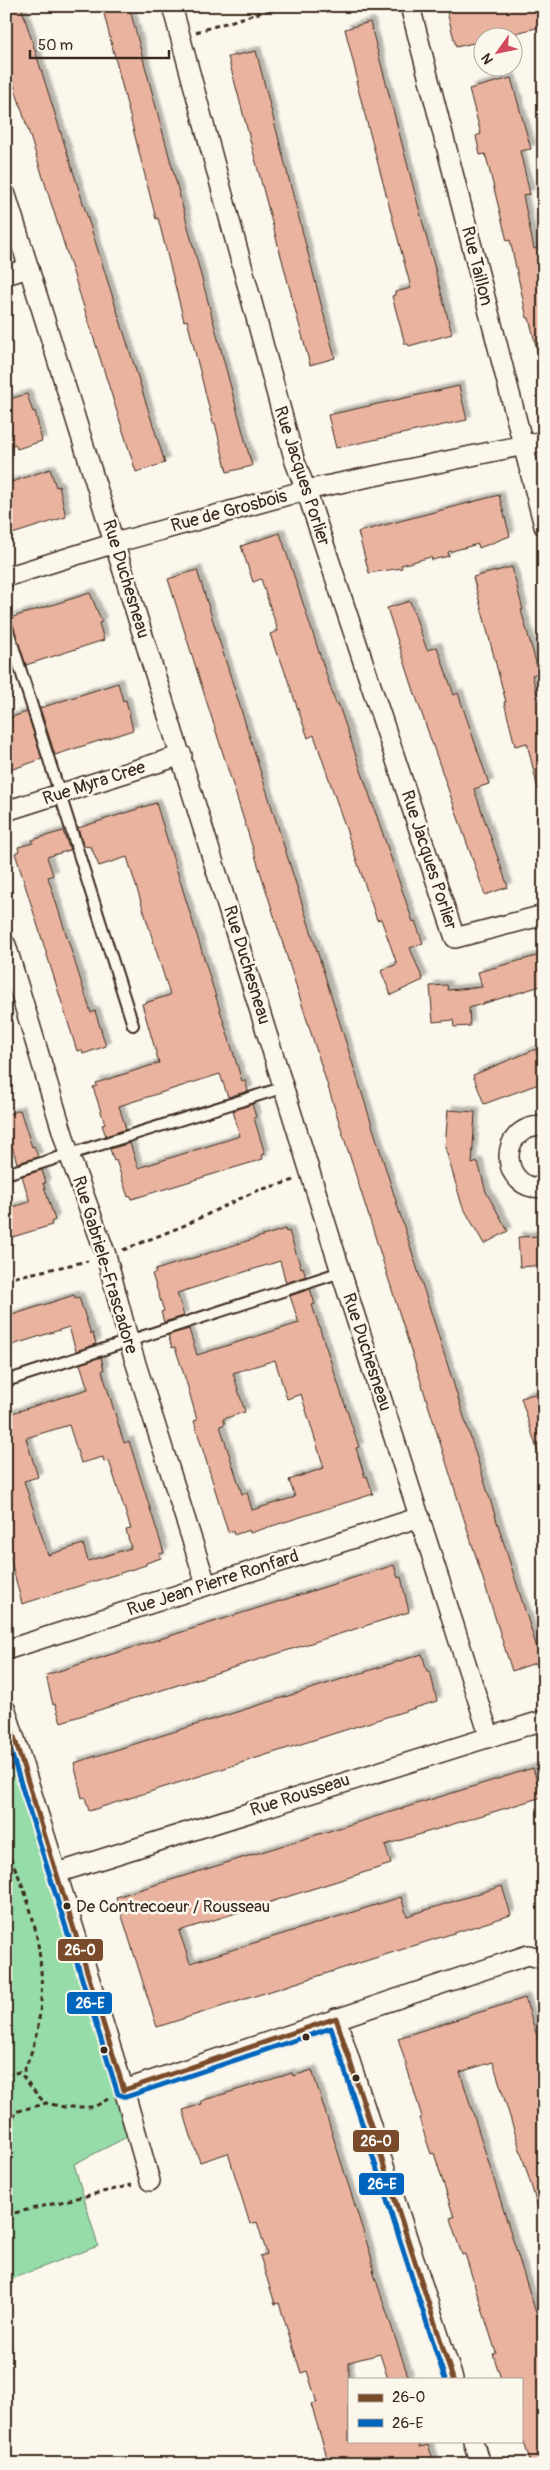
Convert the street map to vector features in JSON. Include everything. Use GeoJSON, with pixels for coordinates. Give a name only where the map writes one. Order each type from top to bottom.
{"type":"FeatureCollection","features":[{"type":"Feature","properties":{"kind":"street","name":"Rue Jacques Porlier"},"geometry":{"type":"LineString","coordinates":[[172,6],[294,462],[306,490],[455,938],[544,915]]}},
{"type":"Feature","properties":{"kind":"street","name":"Rue Taillon"},"geometry":{"type":"LineString","coordinates":[[410,6],[544,526]]}},
{"type":"Feature","properties":{"kind":"street","name":"Rue Duchesneau"},"geometry":{"type":"LineString","coordinates":[[6,195],[285,1086],[341,1272],[489,1735]]}},
{"type":"Feature","properties":{"kind":"street"},"geometry":{"type":"LineString","coordinates":[[6,275],[29,268]]}},
{"type":"Feature","properties":{"kind":"street","name":"Rue de Grosbois"},"geometry":{"type":"LineString","coordinates":[[6,577],[115,543],[306,490],[544,441]]}},
{"type":"Feature","properties":{"kind":"street","name":"Rue Myra Cree"},"geometry":{"type":"LineString","coordinates":[[6,811],[182,756]]}},
{"type":"Feature","properties":{"kind":"street","name":"Rue Gabriele-Frascadore"},"geometry":{"type":"LineString","coordinates":[[6,945],[69,1154],[106,1255],[129,1342],[206,1584]]}},
{"type":"Feature","properties":{"kind":"street"},"geometry":{"type":"LineString","coordinates":[[544,1126],[535,1126],[518,1134],[508,1152],[509,1163],[520,1180],[529,1186],[544,1187]]}},
{"type":"Feature","properties":{"kind":"street","name":"Rue Jean Pierre Ronfard"},"geometry":{"type":"LineString","coordinates":[[6,1650],[206,1584],[420,1517]]}},
{"type":"Feature","properties":{"kind":"street"},"geometry":{"type":"LineString","coordinates":[[6,1710],[124,2090],[150,2181]]}},
{"type":"Feature","properties":{"kind":"street","name":"Rue Rousseau"},"geometry":{"type":"LineString","coordinates":[[57,1873],[489,1735],[544,1720]]}},
{"type":"Feature","properties":{"kind":"street"},"geometry":{"type":"LineString","coordinates":[[124,2090],[528,1955],[544,1959]]}},
{"type":"Feature","properties":{"kind":"street"},"geometry":{"type":"LineString","coordinates":[[336,2018],[453,2378]]}},
{"type":"Feature","properties":{"kind":"street"},"geometry":{"type":"LineString","coordinates":[[473,2442],[480,2464]]}},
{"type":"Feature","properties":{"kind":"lane"},"geometry":{"type":"LineString","coordinates":[[6,624],[133,1025]]}},
{"type":"Feature","properties":{"kind":"lane"},"geometry":{"type":"LineString","coordinates":[[6,1174],[285,1086]]}},
{"type":"Feature","properties":{"kind":"lane"},"geometry":{"type":"LineString","coordinates":[[6,1381],[341,1272]]}},
{"type":"Feature","properties":{"kind":"path"},"geometry":{"type":"LineString","coordinates":[[180,37],[282,6]]}},
{"type":"Feature","properties":{"kind":"path"},"geometry":{"type":"LineString","coordinates":[[6,1279],[55,1270],[106,1255],[183,1226],[256,1191],[312,1175]]}},
{"type":"Feature","properties":{"kind":"path"},"geometry":{"type":"LineString","coordinates":[[6,1850],[30,1907],[38,1935],[40,2010],[32,2054],[22,2075]]}},
{"type":"Feature","properties":{"kind":"path"},"geometry":{"type":"LineString","coordinates":[[6,2075],[19,2072],[27,2079],[34,2094],[46,2103],[64,2107],[94,2107],[124,2090]]}},
{"type":"Feature","properties":{"kind":"path"},"geometry":{"type":"LineString","coordinates":[[6,2135],[15,2112],[46,2103]]}},
{"type":"Feature","properties":{"kind":"path"},"geometry":{"type":"LineString","coordinates":[[6,2215],[150,2181]]}},
{"type":"Feature","properties":{"kind":"green space"},"geometry":{"type":"Polygon","coordinates":[[[6,1710],[129,2136],[74,2164],[98,2246],[6,2281],[6,1710]]]}},
{"type":"Feature","properties":{"kind":"building"},"geometry":{"type":"Polygon","coordinates":[[[6,6],[21,6],[165,463],[136,472],[6,60],[6,6]]]}},
{"type":"Feature","properties":{"kind":"building"},"geometry":{"type":"Polygon","coordinates":[[[102,6],[129,6],[252,466],[227,472],[187,320],[184,321],[158,218],[156,219],[102,6]]]}},
{"type":"Feature","properties":{"kind":"building"},"geometry":{"type":"Polygon","coordinates":[[[469,6],[544,6],[544,26],[522,32],[522,28],[472,28],[472,43],[456,47],[447,12],[469,6]]]}},
{"type":"Feature","properties":{"kind":"building"},"geometry":{"type":"Polygon","coordinates":[[[370,22],[452,334],[409,346],[405,344],[392,296],[395,295],[395,292],[411,288],[356,81],[358,81],[345,29],[370,22]]]}},
{"type":"Feature","properties":{"kind":"building"},"geometry":{"type":"Polygon","coordinates":[[[256,51],[335,358],[310,365],[228,57],[256,51]]]}},
{"type":"Feature","properties":{"kind":"building"},"geometry":{"type":"Polygon","coordinates":[[[511,78],[531,149],[520,151],[530,194],[523,195],[534,249],[541,247],[544,259],[544,354],[538,354],[529,318],[527,318],[510,240],[507,241],[487,160],[485,154],[480,155],[476,136],[481,134],[469,89],[511,78]]]}},
{"type":"Feature","properties":{"kind":"building"},"geometry":{"type":"Polygon","coordinates":[[[459,386],[467,420],[336,448],[328,415],[459,386]]]}},
{"type":"Feature","properties":{"kind":"building"},"geometry":{"type":"Polygon","coordinates":[[[27,394],[33,412],[35,411],[42,441],[17,449],[15,444],[6,447],[6,400],[27,394]]]}},
{"type":"Feature","properties":{"kind":"building"},"geometry":{"type":"Polygon","coordinates":[[[50,469],[56,487],[59,486],[66,517],[6,536],[6,484],[50,469]]]}},
{"type":"Feature","properties":{"kind":"building"},"geometry":{"type":"Polygon","coordinates":[[[499,495],[510,536],[479,548],[478,544],[448,552],[449,556],[432,560],[431,557],[401,565],[402,568],[369,573],[358,532],[499,495]]]}},
{"type":"Feature","properties":{"kind":"building"},"geometry":{"type":"Polygon","coordinates":[[[280,533],[336,704],[338,703],[413,922],[415,921],[423,943],[410,948],[423,980],[391,995],[381,971],[397,964],[381,919],[377,920],[314,735],[308,738],[279,655],[277,655],[270,634],[278,631],[261,579],[253,582],[241,546],[280,533]]]}},
{"type":"Feature","properties":{"kind":"building"},"geometry":{"type":"Polygon","coordinates":[[[512,567],[523,610],[521,610],[539,673],[532,675],[540,705],[544,704],[544,788],[538,789],[527,743],[515,746],[504,702],[506,702],[473,577],[512,567]]]}},
{"type":"Feature","properties":{"kind":"building"},"geometry":{"type":"Polygon","coordinates":[[[197,570],[541,1661],[512,1671],[168,579],[197,570]]]}},
{"type":"Feature","properties":{"kind":"building"},"geometry":{"type":"Polygon","coordinates":[[[90,593],[102,622],[99,623],[104,640],[26,665],[10,618],[90,593]]]}},
{"type":"Feature","properties":{"kind":"building"},"geometry":{"type":"Polygon","coordinates":[[[410,601],[427,650],[437,647],[454,695],[458,693],[489,784],[474,789],[508,887],[485,895],[387,608],[410,601]]]}},
{"type":"Feature","properties":{"kind":"building"},"geometry":{"type":"Polygon","coordinates":[[[118,683],[123,701],[126,700],[133,730],[55,755],[40,708],[118,683]]]}},
{"type":"Feature","properties":{"kind":"building"},"geometry":{"type":"Polygon","coordinates":[[[27,712],[42,759],[13,769],[11,764],[6,765],[6,719],[27,712]]]}},
{"type":"Feature","properties":{"kind":"building"},"geometry":{"type":"Polygon","coordinates":[[[156,803],[242,1081],[245,1080],[248,1091],[228,1097],[220,1074],[119,1106],[126,1129],[106,1136],[102,1125],[105,1124],[93,1087],[97,1086],[96,1083],[159,1063],[142,1004],[170,995],[127,857],[99,866],[91,847],[84,846],[78,828],[156,803]]]}},
{"type":"Feature","properties":{"kind":"building"},"geometry":{"type":"Polygon","coordinates":[[[63,831],[70,850],[47,857],[53,875],[48,877],[91,1013],[95,1011],[106,1046],[83,1054],[82,1050],[77,1051],[15,853],[19,851],[18,847],[33,843],[32,840],[63,831]]]}},
{"type":"Feature","properties":{"kind":"building"},"geometry":{"type":"Polygon","coordinates":[[[544,954],[544,985],[469,1008],[470,1026],[454,1027],[453,1020],[433,1022],[430,986],[447,985],[448,990],[482,987],[478,972],[544,954]]]}},
{"type":"Feature","properties":{"kind":"building"},"geometry":{"type":"Polygon","coordinates":[[[536,1049],[537,1055],[544,1054],[544,1082],[484,1104],[473,1075],[536,1049]]]}},
{"type":"Feature","properties":{"kind":"building"},"geometry":{"type":"Polygon","coordinates":[[[252,1104],[256,1117],[254,1118],[265,1154],[262,1155],[263,1159],[132,1199],[131,1196],[128,1197],[116,1160],[114,1161],[110,1149],[130,1143],[138,1168],[240,1136],[233,1111],[252,1104]]]}},
{"type":"Feature","properties":{"kind":"building"},"geometry":{"type":"Polygon","coordinates":[[[20,1110],[32,1147],[34,1146],[38,1157],[17,1163],[10,1140],[6,1141],[6,1115],[20,1110]]]}},
{"type":"Feature","properties":{"kind":"building"},"geometry":{"type":"Polygon","coordinates":[[[448,1110],[475,1112],[472,1164],[478,1162],[486,1192],[508,1231],[484,1244],[462,1205],[445,1147],[448,1110]]]}},
{"type":"Feature","properties":{"kind":"building"},"geometry":{"type":"Polygon","coordinates":[[[42,1170],[46,1183],[43,1183],[55,1220],[51,1222],[52,1225],[6,1239],[6,1209],[30,1202],[22,1176],[42,1170]]]}},
{"type":"Feature","properties":{"kind":"building"},"geometry":{"type":"Polygon","coordinates":[[[285,1229],[286,1232],[289,1231],[301,1268],[303,1267],[306,1276],[286,1283],[280,1261],[177,1293],[184,1316],[164,1322],[161,1312],[164,1311],[152,1274],[156,1273],[155,1270],[285,1229]]]}},
{"type":"Feature","properties":{"kind":"building"},"geometry":{"type":"Polygon","coordinates":[[[544,1236],[544,1265],[520,1267],[518,1237],[544,1236]]]}},
{"type":"Feature","properties":{"kind":"building"},"geometry":{"type":"Polygon","coordinates":[[[310,1289],[315,1304],[312,1305],[359,1447],[356,1448],[365,1477],[367,1476],[373,1494],[250,1533],[249,1530],[234,1535],[233,1531],[228,1532],[194,1421],[197,1420],[187,1384],[175,1347],[172,1348],[168,1335],[189,1329],[197,1355],[299,1323],[290,1296],[310,1289]],[[275,1360],[233,1373],[245,1412],[223,1419],[225,1424],[220,1426],[242,1494],[247,1492],[252,1510],[295,1497],[289,1480],[324,1468],[301,1394],[287,1399],[275,1360]]]}},
{"type":"Feature","properties":{"kind":"building"},"geometry":{"type":"Polygon","coordinates":[[[74,1295],[75,1298],[79,1297],[96,1344],[76,1351],[69,1327],[6,1347],[6,1317],[74,1295]]]}},
{"type":"Feature","properties":{"kind":"building"},"geometry":{"type":"Polygon","coordinates":[[[101,1357],[104,1370],[102,1371],[124,1443],[129,1441],[164,1553],[159,1554],[161,1558],[146,1563],[146,1565],[22,1604],[10,1557],[6,1558],[6,1415],[88,1389],[80,1364],[101,1357]],[[69,1425],[26,1438],[38,1477],[24,1481],[48,1555],[83,1544],[88,1561],[131,1548],[126,1530],[131,1529],[109,1461],[104,1462],[103,1457],[81,1463],[69,1425]]]}},
{"type":"Feature","properties":{"kind":"building"},"geometry":{"type":"Polygon","coordinates":[[[544,1391],[544,1458],[540,1459],[521,1398],[544,1391]]]}},
{"type":"Feature","properties":{"kind":"building"},"geometry":{"type":"Polygon","coordinates":[[[394,1565],[398,1578],[401,1577],[409,1612],[61,1722],[55,1704],[53,1705],[46,1675],[394,1565]]]}},
{"type":"Feature","properties":{"kind":"building"},"geometry":{"type":"Polygon","coordinates":[[[422,1654],[427,1671],[430,1671],[437,1701],[89,1811],[85,1797],[82,1798],[74,1763],[422,1654]]]}},
{"type":"Feature","properties":{"kind":"building"},"geometry":{"type":"Polygon","coordinates":[[[533,1768],[542,1797],[385,1845],[391,1864],[179,1931],[190,1963],[401,1897],[407,1916],[502,1886],[511,1915],[157,2027],[116,1897],[533,1768]]]}},
{"type":"Feature","properties":{"kind":"building"},"geometry":{"type":"Polygon","coordinates":[[[525,1998],[544,2058],[544,2214],[540,2214],[493,2062],[460,2072],[544,2338],[544,2464],[531,2464],[522,2436],[522,2378],[501,2378],[493,2354],[496,2353],[465,2254],[462,2255],[452,2225],[450,2218],[454,2217],[434,2153],[431,2154],[419,2118],[422,2117],[398,2038],[525,1998]]]}},
{"type":"Feature","properties":{"kind":"building"},"geometry":{"type":"Polygon","coordinates":[[[312,2070],[371,2256],[374,2274],[409,2378],[388,2378],[380,2354],[349,2362],[348,2442],[419,2442],[420,2447],[428,2445],[435,2464],[329,2464],[311,2404],[317,2403],[308,2374],[307,2371],[301,2373],[279,2303],[275,2304],[260,2256],[267,2254],[258,2225],[257,2222],[250,2224],[228,2153],[200,2162],[194,2146],[183,2110],[202,2104],[201,2101],[292,2073],[293,2076],[312,2070]]]}},
{"type":"Feature","properties":{"kind":"transit line","name":"26-O"},"geometry":{"type":"LineString","coordinates":[[6,1711],[124,2090],[336,2018],[453,2378]]}},
{"type":"Feature","properties":{"kind":"transit line","name":"26-E"},"geometry":{"type":"LineString","coordinates":[[6,1736],[118,2094],[126,2097],[331,2028],[445,2378]]}},
{"type":"Feature","properties":{"kind":"place","name":"De Contrecoeur / Rousseau"},"geometry":{"type":"Point","coordinates":[67,1906]}}]}
